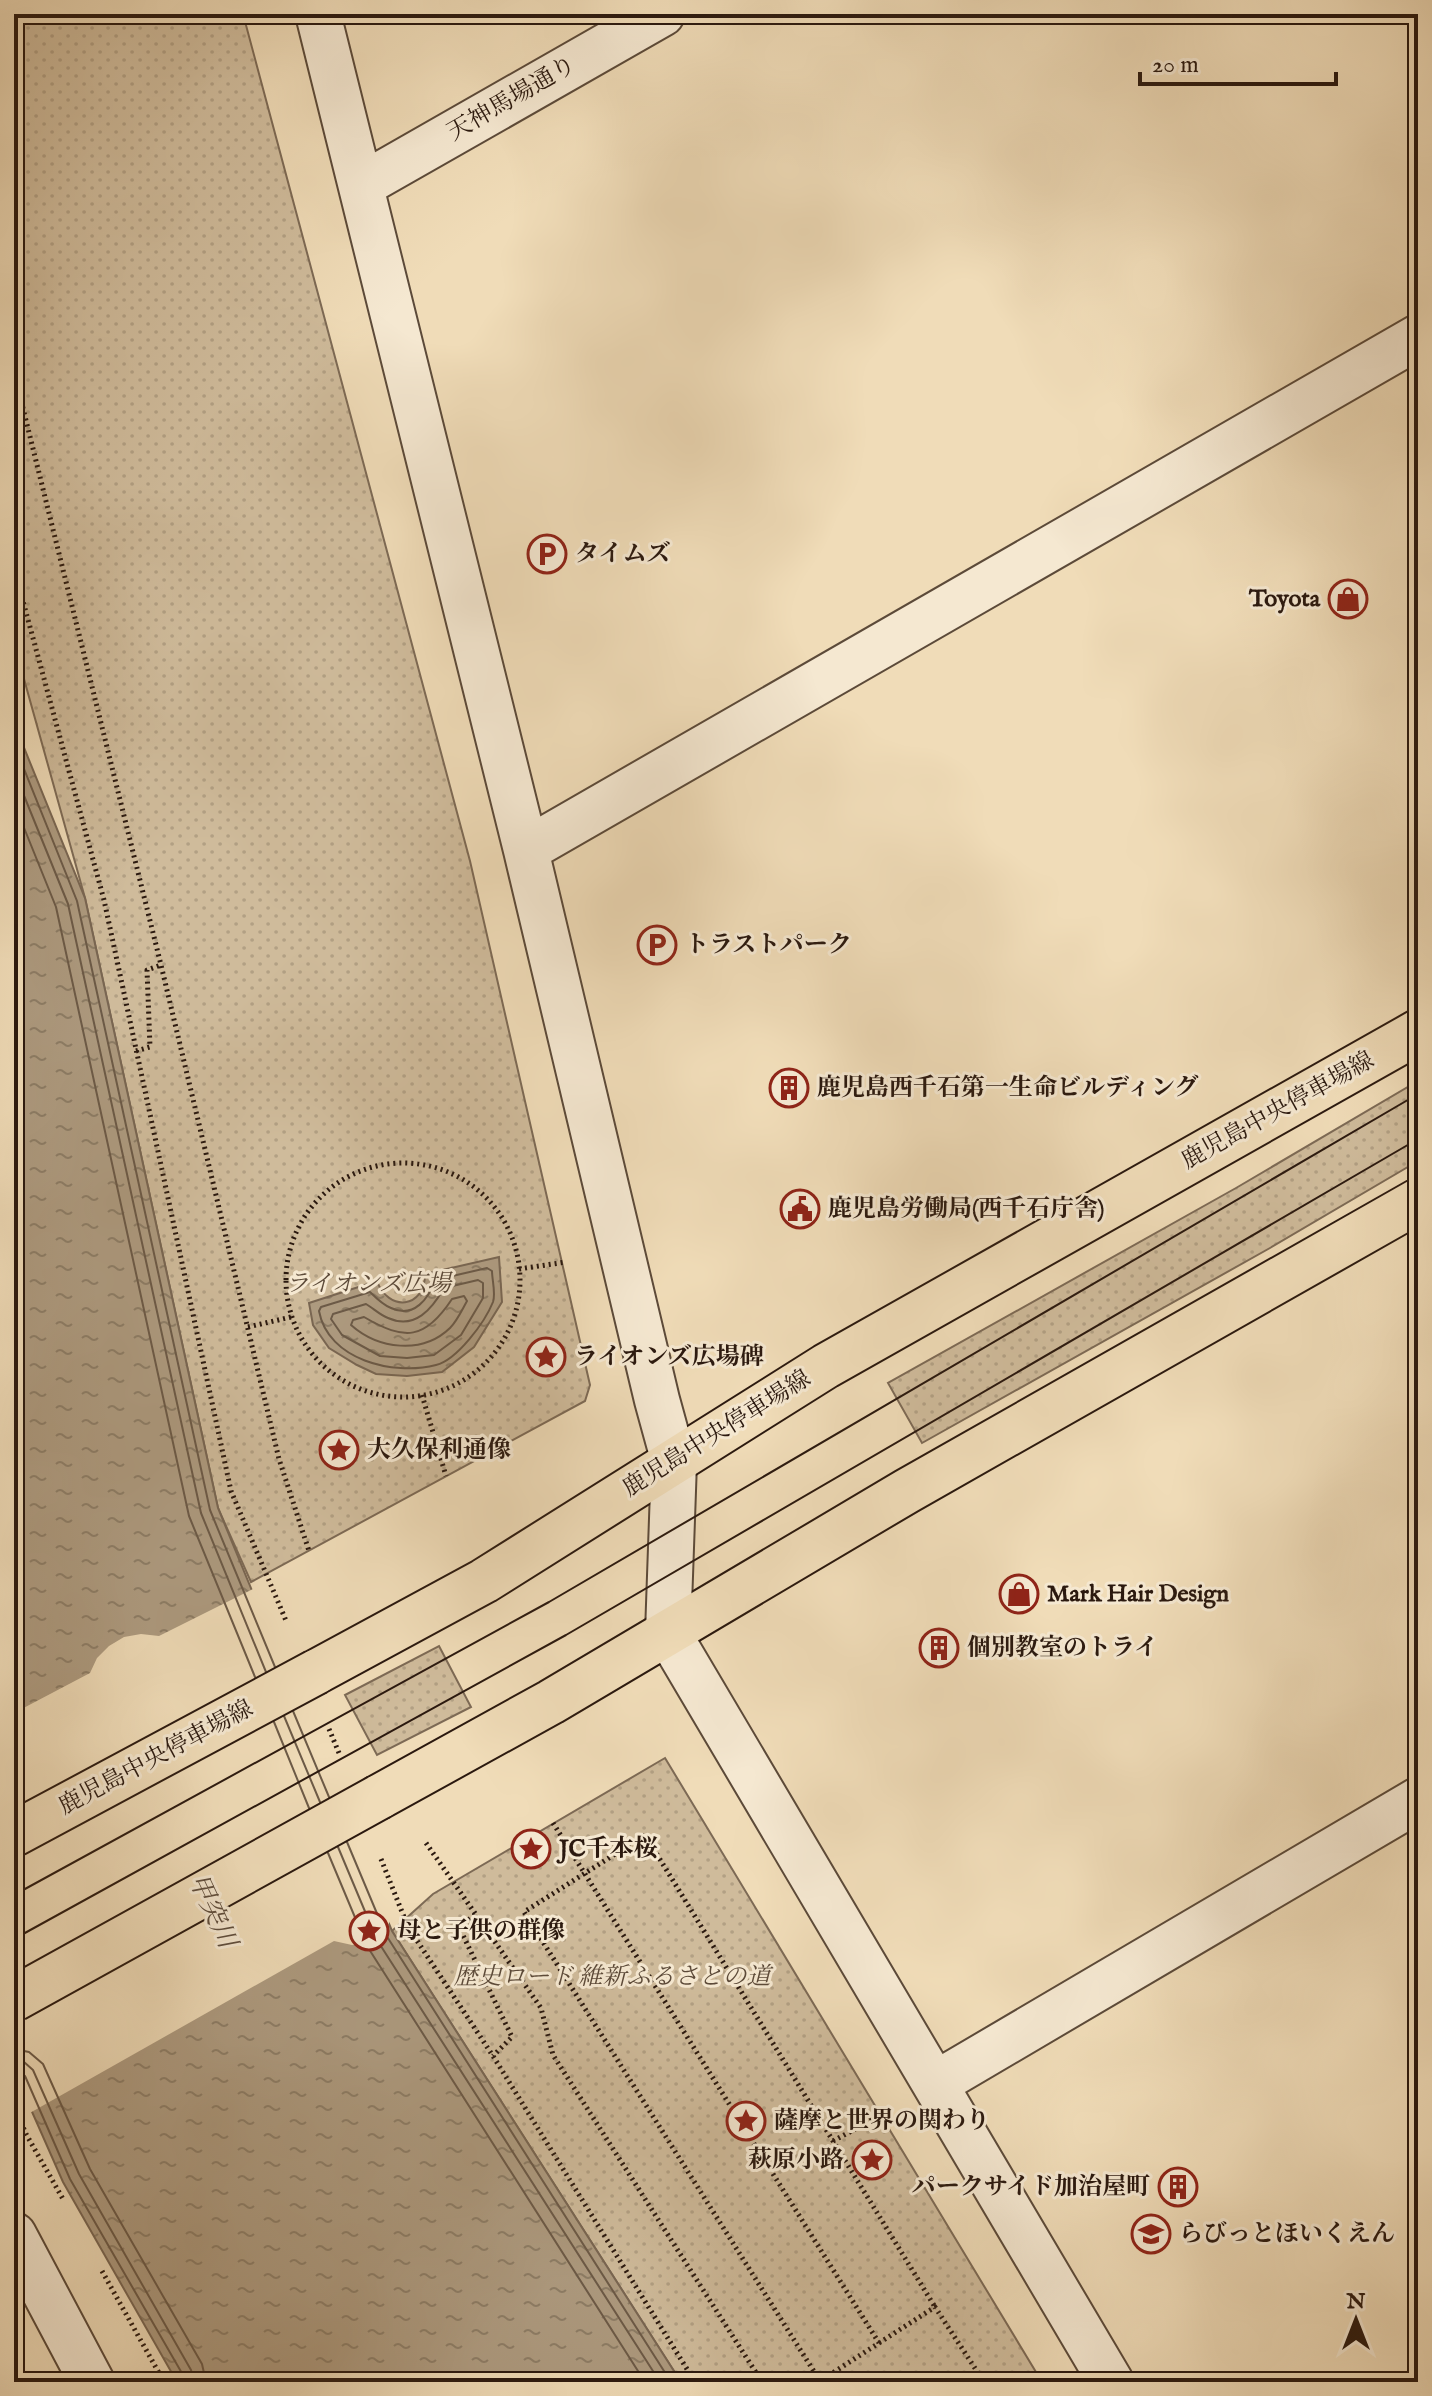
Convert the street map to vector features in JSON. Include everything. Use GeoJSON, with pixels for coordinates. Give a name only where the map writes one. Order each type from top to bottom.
{"type":"FeatureCollection","features":[{"type":"Feature","properties":{"kind":"main road","name":"鹿児島中央停車場線"},"geometry":{"type":"LineString","coordinates":[[14,1834],[484,1581],[826,1366],[1418,1032]]}},
{"type":"Feature","properties":{"kind":"main road"},"geometry":{"type":"LineString","coordinates":[[14,1999],[551,1702],[907,1491],[1418,1201]]}},
{"type":"Feature","properties":{"kind":"street"},"geometry":{"type":"LineString","coordinates":[[318,14],[674,1462],[668,1633],[1111,2382]]}},
{"type":"Feature","properties":{"kind":"street","name":"天神馬場通り"},"geometry":{"type":"LineString","coordinates":[[362,185],[662,14]]}},
{"type":"Feature","properties":{"kind":"street"},"geometry":{"type":"LineString","coordinates":[[526,850],[1418,337]]}},
{"type":"Feature","properties":{"kind":"street"},"geometry":{"type":"LineString","coordinates":[[935,2084],[1418,1800]]}},
{"type":"Feature","properties":{"kind":"street"},"geometry":{"type":"LineString","coordinates":[[14,2235],[92,2382]]}},
{"type":"Feature","properties":{"kind":"path"},"geometry":{"type":"LineString","coordinates":[[14,372],[279,1459],[309,1551]]}},
{"type":"Feature","properties":{"kind":"path"},"geometry":{"type":"LineString","coordinates":[[14,568],[104,900],[231,1491],[287,1624]]}},
{"type":"Feature","properties":{"kind":"path"},"geometry":{"type":"LineString","coordinates":[[136,1051],[150,1047],[147,970],[161,965]]}},
{"type":"Feature","properties":{"kind":"path"},"geometry":{"type":"LineString","coordinates":[[396,1163],[443,1170],[483,1194],[499,1212],[511,1233],[521,1279],[512,1325],[485,1364],[446,1390],[398,1397],[375,1394],[352,1385],[332,1373],[315,1357],[291,1317],[286,1293],[286,1270],[290,1246],[299,1224],[330,1188],[350,1175],[396,1163]]}},
{"type":"Feature","properties":{"kind":"path"},"geometry":{"type":"LineString","coordinates":[[519,1269],[577,1260]]}},
{"type":"Feature","properties":{"kind":"path"},"geometry":{"type":"LineString","coordinates":[[248,1327],[291,1317]]}},
{"type":"Feature","properties":{"kind":"path"},"geometry":{"type":"LineString","coordinates":[[422,1395],[446,1476]]}},
{"type":"Feature","properties":{"kind":"path"},"geometry":{"type":"LineString","coordinates":[[327,1725],[339,1754]]}},
{"type":"Feature","properties":{"kind":"path"},"geometry":{"type":"LineString","coordinates":[[553,1823],[879,2343]]}},
{"type":"Feature","properties":{"kind":"path"},"geometry":{"type":"LineString","coordinates":[[935,2307],[820,2382],[524,1912],[645,1835],[984,2382]]}},
{"type":"Feature","properties":{"kind":"path"},"geometry":{"type":"LineString","coordinates":[[426,1843],[541,2008],[553,2055],[762,2382]]}},
{"type":"Feature","properties":{"kind":"path"},"geometry":{"type":"LineString","coordinates":[[379,1855],[408,1927],[493,2056],[695,2382]]}},
{"type":"Feature","properties":{"kind":"path"},"geometry":{"type":"LineString","coordinates":[[475,1915],[459,1927],[512,2037],[493,2056]]}},
{"type":"Feature","properties":{"kind":"path"},"geometry":{"type":"LineString","coordinates":[[14,2106],[26,2134]]}},
{"type":"Feature","properties":{"kind":"path"},"geometry":{"type":"LineString","coordinates":[[833,2141],[881,2115]]}},
{"type":"Feature","properties":{"kind":"green space","name":"ライオンズ広場"},"geometry":{"type":"Polygon","coordinates":[[[14,14],[243,14],[470,861],[590,1385],[585,1401],[251,1582],[218,1508],[85,898],[14,643],[14,14]]]}},
{"type":"Feature","properties":{"kind":"green space"},"geometry":{"type":"Polygon","coordinates":[[[1418,1081],[1418,1161],[1270,1248],[922,1443],[888,1383],[1236,1188],[1418,1081]]]}},
{"type":"Feature","properties":{"kind":"green space"},"geometry":{"type":"Polygon","coordinates":[[[439,1646],[471,1707],[377,1755],[345,1695],[439,1646]]]}},
{"type":"Feature","properties":{"kind":"green space","name":"歴史ロード 維新ふるさとの道"},"geometry":{"type":"Polygon","coordinates":[[[665,1758],[1042,2382],[681,2382],[392,1931],[433,1894],[665,1758]]]}},
{"type":"Feature","properties":{"kind":"water","name":"甲突川"},"geometry":{"type":"Polygon","coordinates":[[[14,723],[85,898],[218,1508],[392,1931],[681,2382],[177,2382],[63,2182],[14,2071],[14,723]]]}},
{"type":"Feature","properties":{"kind":"water"},"geometry":{"type":"Polygon","coordinates":[[[499,1257],[502,1302],[474,1347],[442,1372],[407,1376],[376,1374],[329,1348],[313,1325],[309,1303],[377,1281],[389,1298],[405,1302],[419,1294],[425,1274],[499,1257]]]}},
{"type":"Feature","properties":{"kind":"pier"},"geometry":{"type":"Polygon","coordinates":[[[255,1588],[391,1916],[390,1921],[384,1933],[370,1943],[352,1945],[334,1941],[28,2114],[14,2081],[14,1713],[90,1673],[97,1658],[124,1637],[141,1634],[159,1636],[255,1588]]]}},
{"type":"Feature","properties":{"kind":"tram line"},"geometry":{"type":"LineString","coordinates":[[14,1895],[549,1602],[1418,1094]]}},
{"type":"Feature","properties":{"kind":"tram line"},"geometry":{"type":"LineString","coordinates":[[14,1939],[566,1635],[1418,1139]]}},
{"type":"Feature","properties":{"kind":"place","name":"タイムズ"},"geometry":{"type":"Point","coordinates":[547,554]}},
{"type":"Feature","properties":{"kind":"place","name":"Toyota"},"geometry":{"type":"Point","coordinates":[1348,599]}},
{"type":"Feature","properties":{"kind":"place","name":"トラストパーク"},"geometry":{"type":"Point","coordinates":[657,945]}},
{"type":"Feature","properties":{"kind":"place","name":"鹿児島西千石第一生命ビルディング"},"geometry":{"type":"Point","coordinates":[789,1088]}},
{"type":"Feature","properties":{"kind":"place","name":"鹿児島労働局(西千石庁舎)"},"geometry":{"type":"Point","coordinates":[800,1209]}},
{"type":"Feature","properties":{"kind":"place","name":"ライオンズ広場碑"},"geometry":{"type":"Point","coordinates":[546,1357]}},
{"type":"Feature","properties":{"kind":"place","name":"大久保利通像"},"geometry":{"type":"Point","coordinates":[339,1450]}},
{"type":"Feature","properties":{"kind":"place","name":"Mark Hair Design"},"geometry":{"type":"Point","coordinates":[1019,1594]}},
{"type":"Feature","properties":{"kind":"place","name":"個別教室のトライ"},"geometry":{"type":"Point","coordinates":[939,1648]}},
{"type":"Feature","properties":{"kind":"place","name":"JC千本桜"},"geometry":{"type":"Point","coordinates":[531,1849]}},
{"type":"Feature","properties":{"kind":"place","name":"母と子供の群像"},"geometry":{"type":"Point","coordinates":[369,1931]}},
{"type":"Feature","properties":{"kind":"place","name":"薩摩と世界の関わり"},"geometry":{"type":"Point","coordinates":[746,2121]}},
{"type":"Feature","properties":{"kind":"place","name":"萩原小路"},"geometry":{"type":"Point","coordinates":[872,2160]}},
{"type":"Feature","properties":{"kind":"place","name":"パークサイド加治屋町"},"geometry":{"type":"Point","coordinates":[1178,2187]}},
{"type":"Feature","properties":{"kind":"place","name":"らびっとほいくえん"},"geometry":{"type":"Point","coordinates":[1151,2234]}}]}
